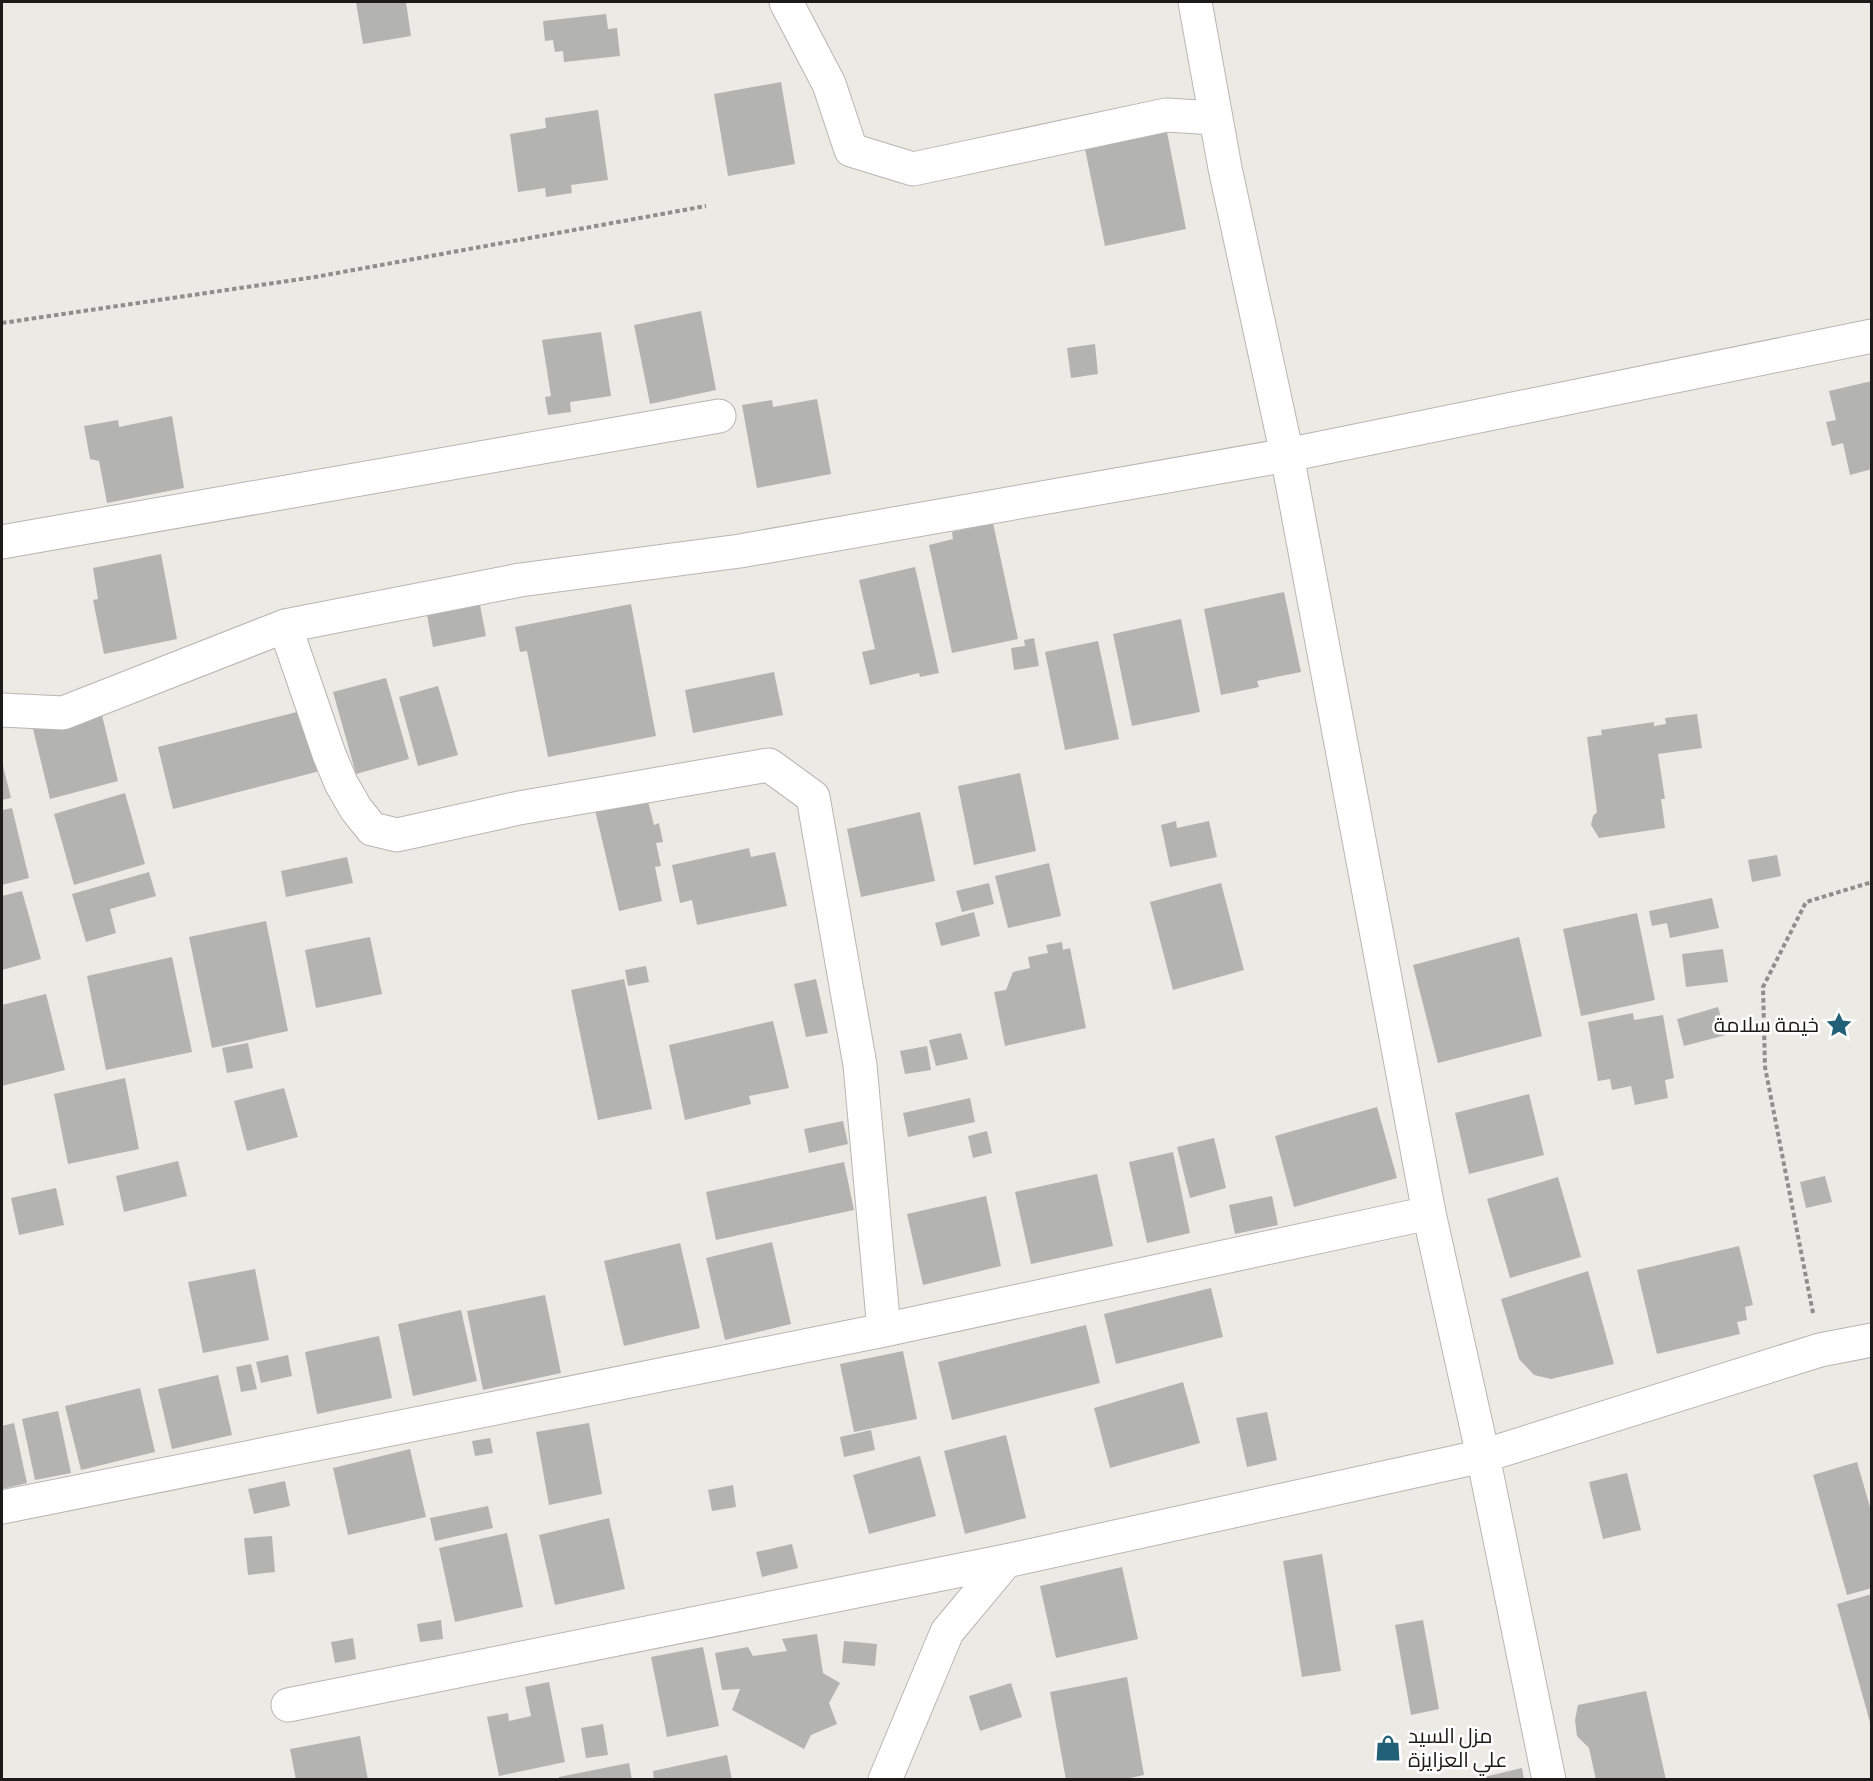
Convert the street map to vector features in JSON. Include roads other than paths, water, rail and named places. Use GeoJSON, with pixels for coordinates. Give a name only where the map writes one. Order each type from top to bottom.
{"type":"FeatureCollection","features":[{"type":"Feature","properties":{"kind":"street"},"geometry":{"type":"LineString","coordinates":[[786,2],[829,84],[851,150],[913,169],[1166,115],[1216,118]]}},
{"type":"Feature","properties":{"kind":"street"},"geometry":{"type":"LineString","coordinates":[[1195,2],[1216,118],[1287,455],[1429,1213],[1483,1456],[1549,1779]]}},
{"type":"Feature","properties":{"kind":"street"},"geometry":{"type":"LineString","coordinates":[[2,710],[63,713],[285,627],[520,580],[740,551],[1287,455],[1872,336]]}},
{"type":"Feature","properties":{"kind":"street"},"geometry":{"type":"LineString","coordinates":[[2,542],[719,416]]}},
{"type":"Feature","properties":{"kind":"street"},"geometry":{"type":"LineString","coordinates":[[285,627],[341,783],[356,809],[372,829],[397,835],[519,808],[769,765],[813,797],[860,1065],[884,1330]]}},
{"type":"Feature","properties":{"kind":"street"},"geometry":{"type":"LineString","coordinates":[[2,1507],[884,1330],[1429,1213]]}},
{"type":"Feature","properties":{"kind":"street"},"geometry":{"type":"LineString","coordinates":[[288,1705],[1006,1561],[1483,1456],[1820,1350],[1872,1340]]}},
{"type":"Feature","properties":{"kind":"street"},"geometry":{"type":"LineString","coordinates":[[885,1779],[947,1632],[1006,1561]]}},
{"type":"Feature","properties":{"kind":"place","name":"خيمة سلامة"},"geometry":{"type":"Point","coordinates":[1839,1025]}},
{"type":"Feature","properties":{"kind":"place","name":"مزل السيد علي العزايزة"},"geometry":{"type":"Point","coordinates":[1388,1748]}}]}
